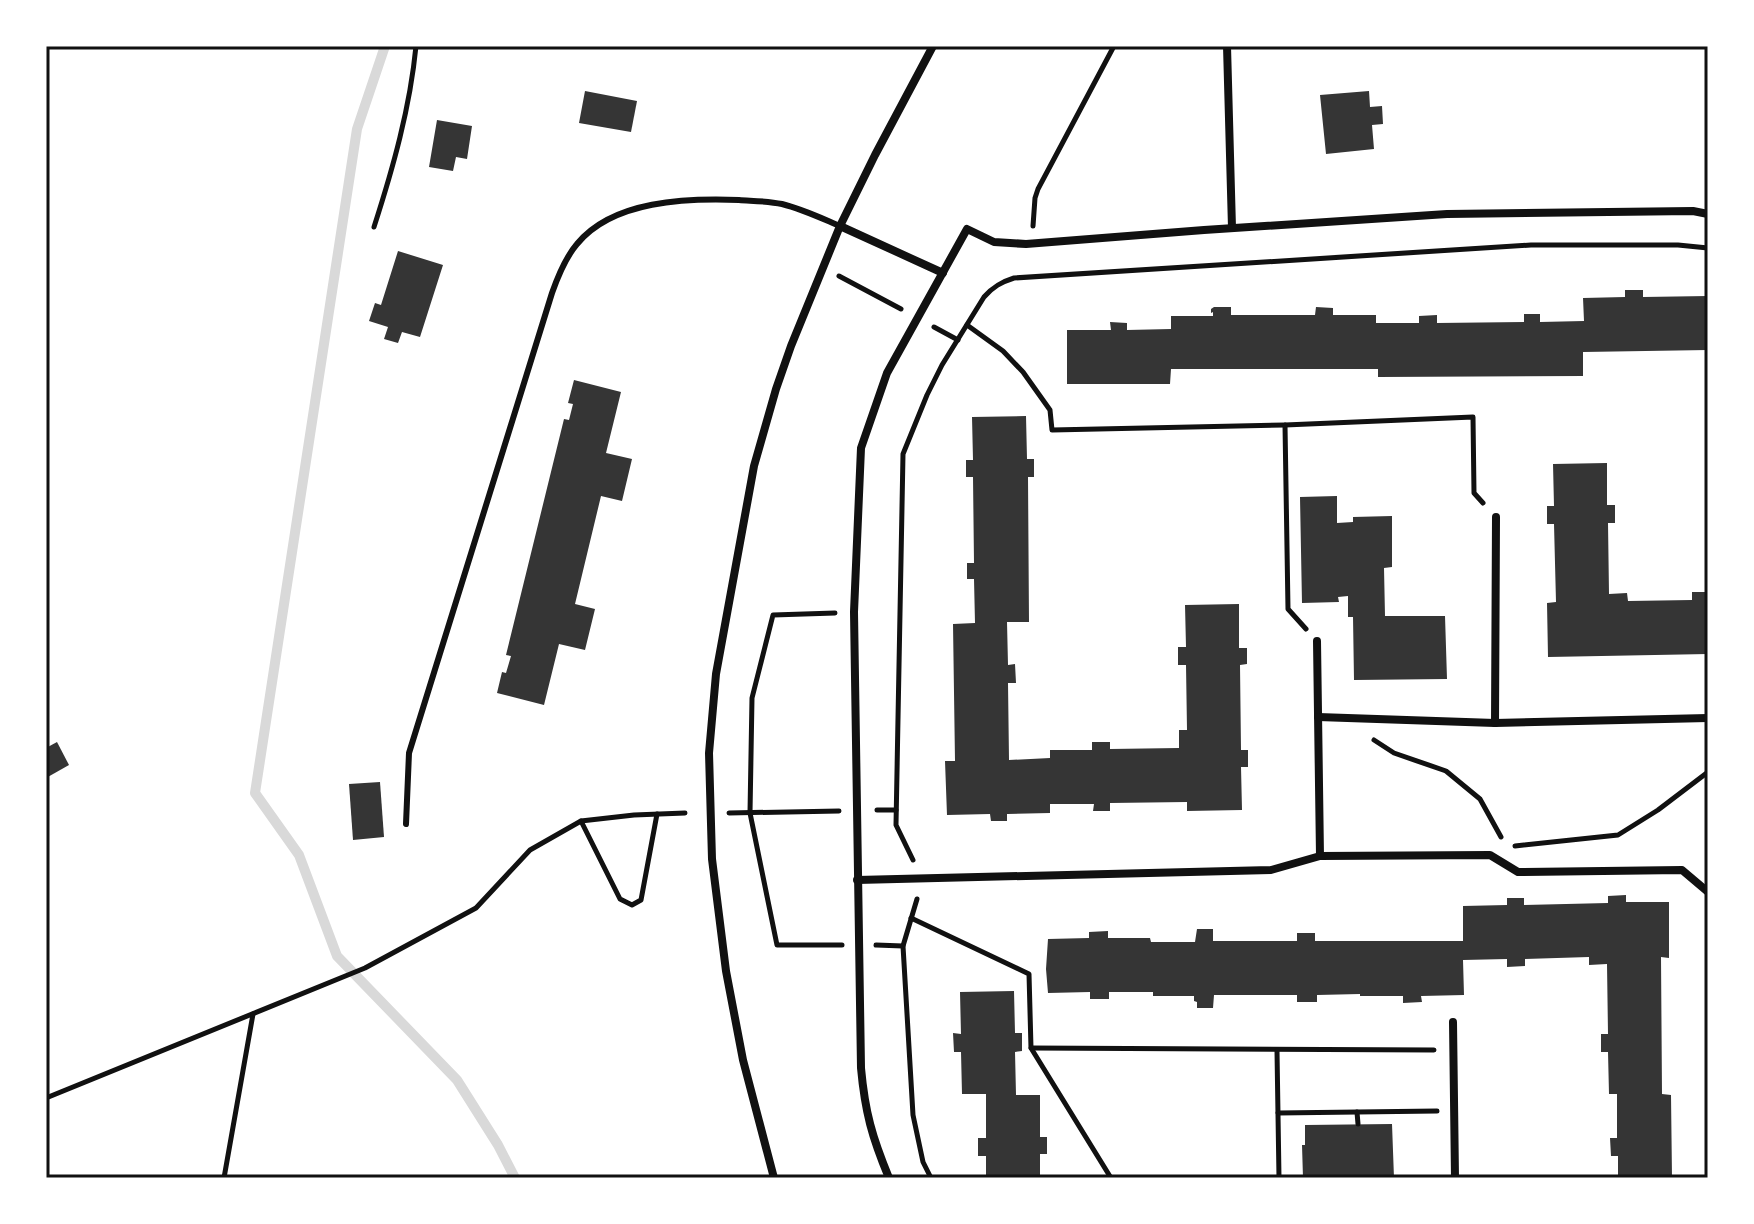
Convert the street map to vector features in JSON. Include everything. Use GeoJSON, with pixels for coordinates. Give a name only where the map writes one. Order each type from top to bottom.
{"type":"FeatureCollection","features":[{"type":"Feature","properties":{"kind":"street"},"geometry":{"type":"LineString","coordinates":[[774,1178],[743,1060],[720,934],[709,811],[713,694],[754,466],[776,389],[840,226],[933,46]]}},
{"type":"Feature","properties":{"kind":"street"},"geometry":{"type":"LineString","coordinates":[[1227,46],[1232,228]]}},
{"type":"Feature","properties":{"kind":"street"},"geometry":{"type":"LineString","coordinates":[[889,1178],[870,1128],[861,1068],[854,612],[861,448],[887,373],[967,229],[994,242],[1026,244],[1447,214],[1693,211],[1708,214]]}},
{"type":"Feature","properties":{"kind":"street"},"geometry":{"type":"LineString","coordinates":[[840,226],[943,273]]}},
{"type":"Feature","properties":{"kind":"street"},"geometry":{"type":"LineString","coordinates":[[1495,723],[1496,517]]}},
{"type":"Feature","properties":{"kind":"street"},"geometry":{"type":"LineString","coordinates":[[1317,641],[1320,856]]}},
{"type":"Feature","properties":{"kind":"street"},"geometry":{"type":"LineString","coordinates":[[1318,717],[1495,723],[1708,718]]}},
{"type":"Feature","properties":{"kind":"street"},"geometry":{"type":"LineString","coordinates":[[857,880],[1271,870],[1320,856],[1490,855],[1518,872],[1682,870],[1708,892]]}},
{"type":"Feature","properties":{"kind":"street"},"geometry":{"type":"LineString","coordinates":[[1453,1022],[1455,1178]]}},
{"type":"Feature","properties":{"kind":"lane"},"geometry":{"type":"LineString","coordinates":[[406,824],[409,753],[552,293],[570,252],[584,236],[602,223],[652,205],[685,200],[782,204],[840,226]]}},
{"type":"Feature","properties":{"kind":"path"},"geometry":{"type":"LineString","coordinates":[[374,227],[394,163],[413,75],[416,46]]}},
{"type":"Feature","properties":{"kind":"path"},"geometry":{"type":"LineString","coordinates":[[1014,278],[1016,262],[1033,227],[1038,189],[1114,46]]}},
{"type":"Feature","properties":{"kind":"path"},"geometry":{"type":"LineString","coordinates":[[931,1178],[923,1162],[913,1115],[903,946],[923,879],[896,825],[903,454],[927,395],[984,297],[1002,282],[1014,278],[1531,245],[1678,245],[1708,248]]}},
{"type":"Feature","properties":{"kind":"path"},"geometry":{"type":"LineString","coordinates":[[823,267],[958,340]]}},
{"type":"Feature","properties":{"kind":"path"},"geometry":{"type":"LineString","coordinates":[[967,325],[1003,351],[1023,372],[1050,410],[1052,430],[1473,417],[1474,493],[1496,517]]}},
{"type":"Feature","properties":{"kind":"path"},"geometry":{"type":"LineString","coordinates":[[1285,425],[1288,609],[1317,641]]}},
{"type":"Feature","properties":{"kind":"path"},"geometry":{"type":"LineString","coordinates":[[854,612],[773,615],[752,698],[750,813],[777,945],[903,946]]}},
{"type":"Feature","properties":{"kind":"path"},"geometry":{"type":"LineString","coordinates":[[1372,739],[1394,753],[1446,771],[1480,799],[1506,847],[1618,835],[1658,810],[1708,772]]}},
{"type":"Feature","properties":{"kind":"path"},"geometry":{"type":"LineString","coordinates":[[727,813],[896,810]]}},
{"type":"Feature","properties":{"kind":"path"},"geometry":{"type":"LineString","coordinates":[[46,1098],[365,968],[476,908],[530,850],[581,821],[685,813]]}},
{"type":"Feature","properties":{"kind":"path"},"geometry":{"type":"LineString","coordinates":[[581,821],[620,899],[632,905],[641,900],[657,814]]}},
{"type":"Feature","properties":{"kind":"path"},"geometry":{"type":"LineString","coordinates":[[911,918],[1029,974],[1031,1048],[1111,1178]]}},
{"type":"Feature","properties":{"kind":"path"},"geometry":{"type":"LineString","coordinates":[[224,1178],[253,1014]]}},
{"type":"Feature","properties":{"kind":"path"},"geometry":{"type":"LineString","coordinates":[[1031,1048],[1453,1050]]}},
{"type":"Feature","properties":{"kind":"path"},"geometry":{"type":"LineString","coordinates":[[1277,1051],[1279,1178]]}},
{"type":"Feature","properties":{"kind":"path"},"geometry":{"type":"LineString","coordinates":[[1278,1113],[1454,1111]]}},
{"type":"Feature","properties":{"kind":"path"},"geometry":{"type":"LineString","coordinates":[[1357,1112],[1358,1124]]}},
{"type":"Feature","properties":{"kind":"building"},"geometry":{"type":"Polygon","coordinates":[[[585,91],[637,101],[631,132],[579,123],[585,91]]]}},
{"type":"Feature","properties":{"kind":"building"},"geometry":{"type":"Polygon","coordinates":[[[1369,91],[1370,107],[1382,106],[1383,124],[1372,125],[1374,149],[1326,154],[1320,95],[1369,91]]]}},
{"type":"Feature","properties":{"kind":"building"},"geometry":{"type":"Polygon","coordinates":[[[437,120],[472,126],[467,159],[456,157],[453,171],[429,167],[437,120]]]}},
{"type":"Feature","properties":{"kind":"building"},"geometry":{"type":"Polygon","coordinates":[[[398,251],[443,265],[420,337],[402,332],[398,343],[384,339],[388,327],[369,321],[375,303],[381,305],[398,251]]]}},
{"type":"Feature","properties":{"kind":"building"},"geometry":{"type":"Polygon","coordinates":[[[1625,290],[1643,290],[1643,297],[1708,296],[1708,350],[1583,352],[1583,376],[1378,377],[1378,369],[1171,369],[1170,384],[1067,384],[1067,330],[1111,330],[1110,322],[1127,323],[1127,330],[1171,329],[1171,316],[1213,316],[1211,309],[1214,307],[1231,307],[1231,315],[1315,315],[1316,307],[1333,308],[1333,315],[1376,315],[1376,323],[1419,323],[1419,316],[1437,315],[1437,323],[1524,322],[1524,314],[1540,314],[1540,322],[1584,321],[1583,298],[1625,297],[1625,290]]]}},
{"type":"Feature","properties":{"kind":"building"},"geometry":{"type":"Polygon","coordinates":[[[574,380],[621,392],[606,453],[632,459],[622,501],[601,496],[575,604],[595,609],[585,650],[559,644],[544,705],[497,693],[502,672],[506,673],[511,656],[506,655],[564,419],[569,420],[573,404],[568,403],[574,380]]]}},
{"type":"Feature","properties":{"kind":"building"},"geometry":{"type":"Polygon","coordinates":[[[1026,416],[1027,459],[1034,459],[1034,477],[1028,477],[1029,622],[1007,622],[1008,665],[1015,664],[1016,683],[1008,683],[1009,760],[1050,758],[1050,750],[1092,750],[1092,742],[1110,742],[1110,749],[1179,748],[1179,730],[1187,730],[1186,665],[1178,665],[1178,647],[1186,647],[1185,605],[1239,604],[1239,648],[1247,648],[1247,664],[1240,665],[1241,750],[1248,750],[1248,767],[1241,767],[1242,810],[1187,811],[1187,802],[1110,803],[1110,811],[1093,811],[1094,804],[1050,804],[1050,813],[1007,814],[1007,821],[991,821],[990,814],[947,815],[945,761],[955,761],[953,624],[975,623],[974,579],[967,579],[967,563],[974,563],[973,477],[966,477],[966,460],[973,460],[972,417],[1026,416]]]}},
{"type":"Feature","properties":{"kind":"building"},"geometry":{"type":"Polygon","coordinates":[[[1607,463],[1607,505],[1615,505],[1615,523],[1608,523],[1609,594],[1627,593],[1628,601],[1692,600],[1692,592],[1708,592],[1708,654],[1548,657],[1547,603],[1556,602],[1554,524],[1547,524],[1547,506],[1554,506],[1553,464],[1607,463]]]}},
{"type":"Feature","properties":{"kind":"building"},"geometry":{"type":"Polygon","coordinates":[[[1337,496],[1337,523],[1353,522],[1353,517],[1392,516],[1392,567],[1384,568],[1385,616],[1445,616],[1447,679],[1354,680],[1353,617],[1348,617],[1348,596],[1338,597],[1339,602],[1302,603],[1300,497],[1337,496]]]}},
{"type":"Feature","properties":{"kind":"building"},"geometry":{"type":"Polygon","coordinates":[[[57,742],[69,765],[46,778],[46,748],[57,742]]]}},
{"type":"Feature","properties":{"kind":"building"},"geometry":{"type":"Polygon","coordinates":[[[380,782],[384,837],[353,840],[349,784],[380,782]]]}},
{"type":"Feature","properties":{"kind":"building"},"geometry":{"type":"Polygon","coordinates":[[[1626,895],[1626,902],[1669,902],[1669,958],[1661,957],[1662,1094],[1671,1095],[1672,1178],[1618,1178],[1618,1156],[1611,1156],[1610,1138],[1617,1138],[1617,1094],[1609,1094],[1608,1052],[1601,1052],[1601,1034],[1608,1034],[1607,964],[1589,965],[1589,957],[1525,959],[1525,966],[1507,967],[1507,959],[1463,960],[1464,995],[1421,996],[1422,1002],[1403,1003],[1403,996],[1360,994],[1317,995],[1317,1002],[1297,1002],[1297,995],[1214,995],[1213,1008],[1197,1008],[1194,996],[1109,992],[1109,999],[1090,999],[1090,992],[1048,993],[1048,939],[1089,938],[1089,932],[1108,931],[1108,938],[1150,938],[1151,942],[1195,942],[1197,929],[1213,929],[1213,941],[1297,941],[1297,933],[1315,933],[1315,941],[1463,941],[1463,906],[1507,905],[1507,898],[1524,898],[1524,905],[1608,903],[1608,896],[1626,895]]]}},
{"type":"Feature","properties":{"kind":"building"},"geometry":{"type":"Polygon","coordinates":[[[1014,991],[1015,1033],[1022,1033],[1022,1051],[1015,1052],[1016,1095],[1040,1095],[1040,1137],[1047,1137],[1047,1154],[1040,1154],[1040,1178],[986,1178],[986,1156],[978,1156],[978,1138],[986,1138],[986,1094],[962,1094],[961,1052],[954,1052],[953,1033],[961,1034],[960,992],[1014,991]]]}},
{"type":"Feature","properties":{"kind":"building"},"geometry":{"type":"Polygon","coordinates":[[[1392,1124],[1394,1178],[1303,1178],[1305,1125],[1392,1124]]]}},
{"type":"Feature","properties":{"kind":"waterway"},"geometry":{"type":"LineString","coordinates":[[385,46],[357,129],[255,793],[299,855],[337,956],[457,1080],[515,1178]]}}]}
